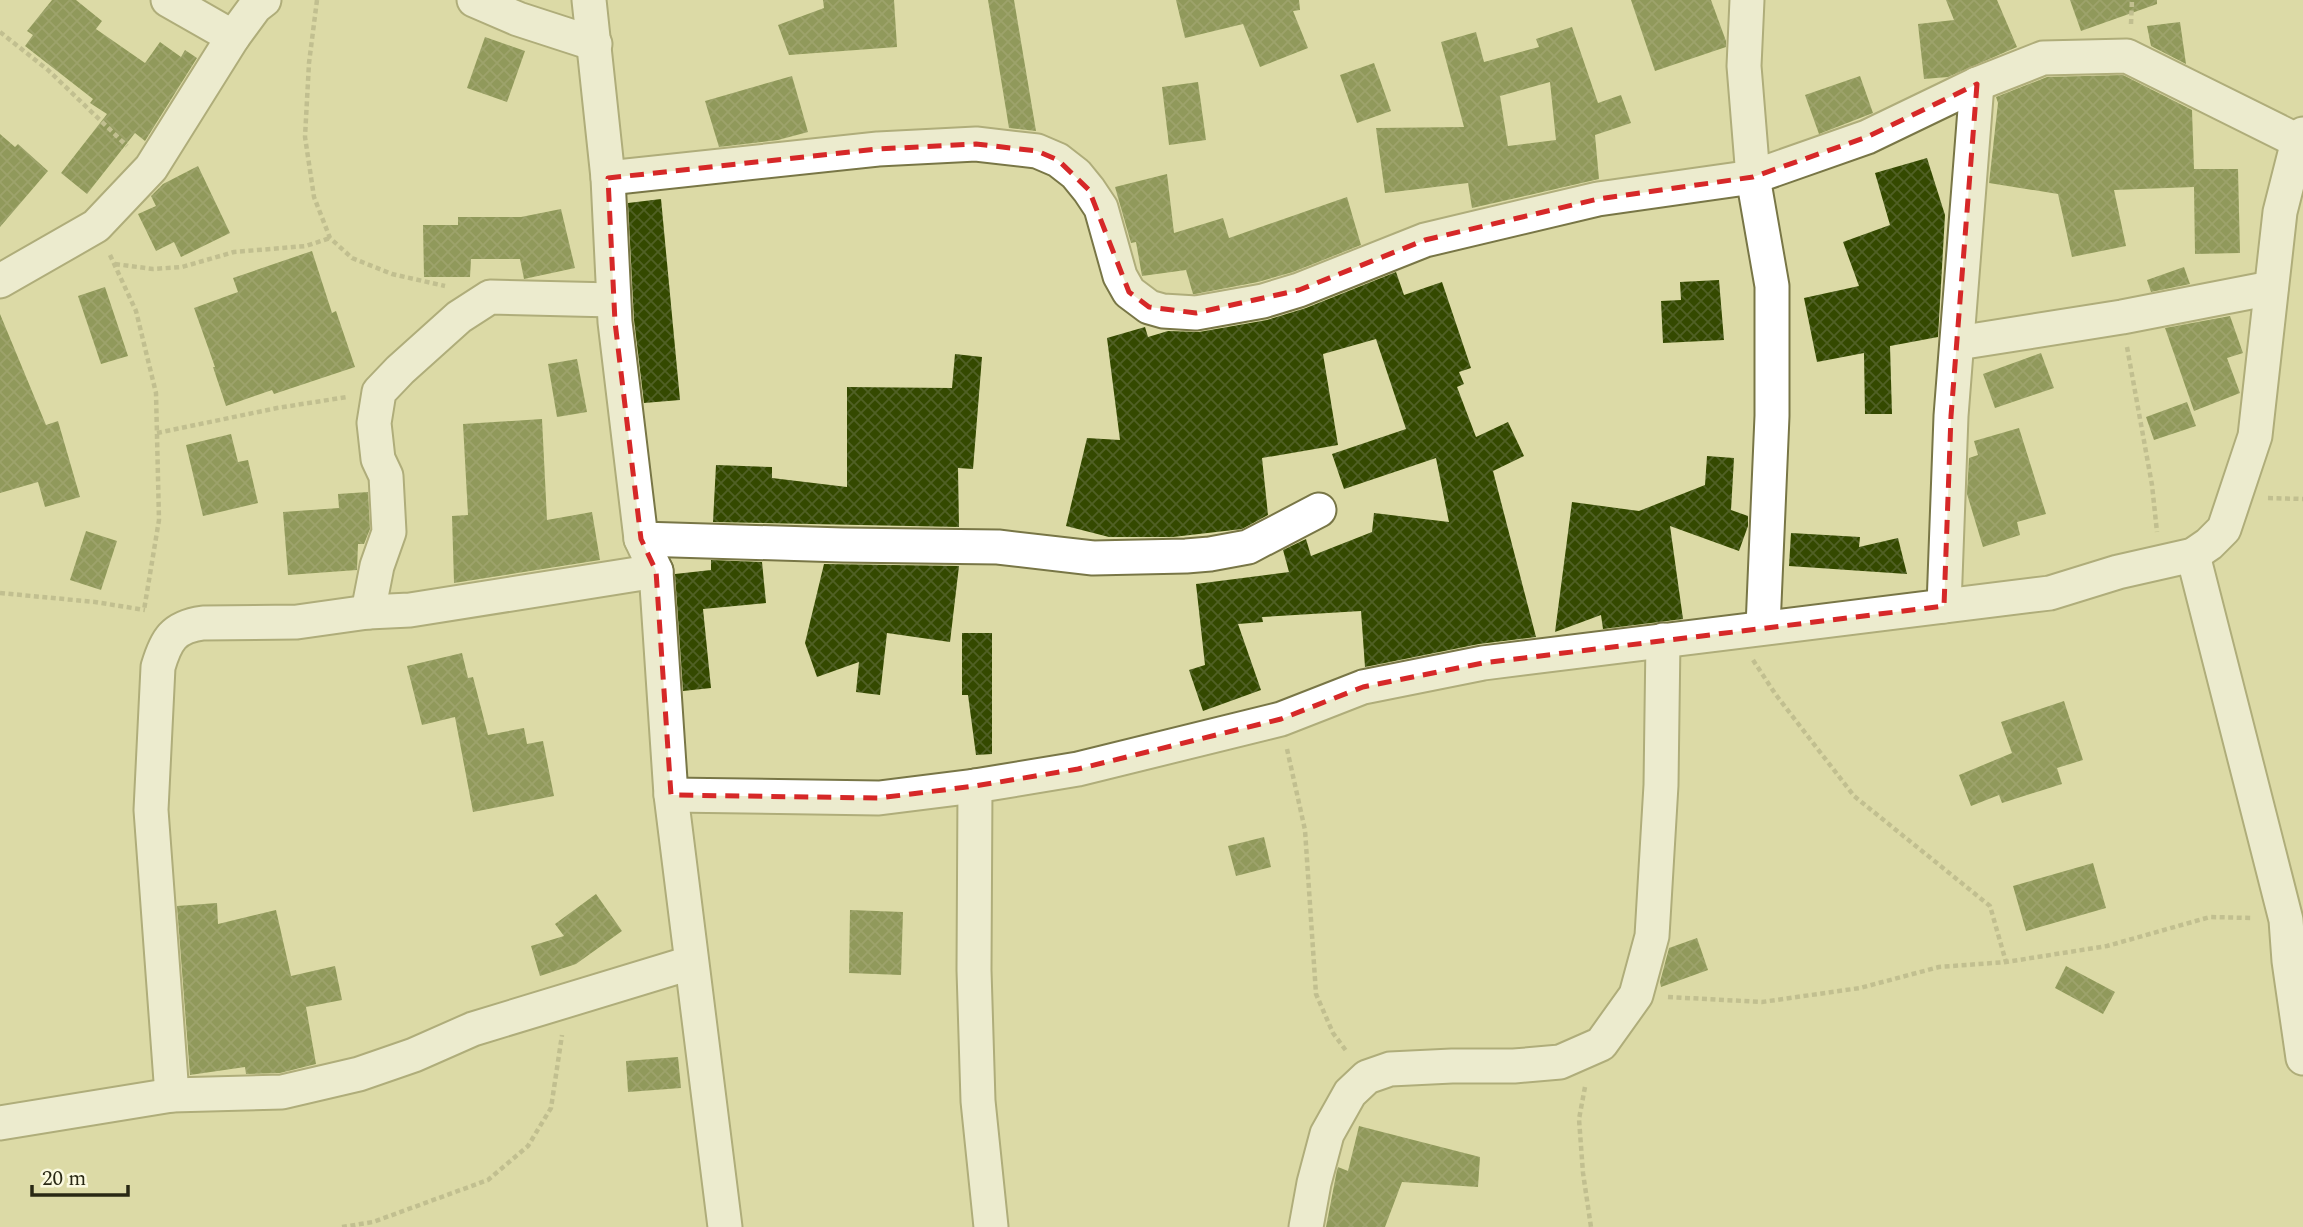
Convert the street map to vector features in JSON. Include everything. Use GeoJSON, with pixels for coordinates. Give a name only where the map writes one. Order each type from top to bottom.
{"type":"FeatureCollection","features":[{"type":"Feature","properties":{"kind":"street"},"geometry":{"type":"LineString","coordinates":[[168,0],[233,37]]}},
{"type":"Feature","properties":{"kind":"street"},"geometry":{"type":"LineString","coordinates":[[0,281],[96,226],[151,168],[233,37],[255,7],[264,0]]}},
{"type":"Feature","properties":{"kind":"street"},"geometry":{"type":"LineString","coordinates":[[474,0],[518,19],[595,44]]}},
{"type":"Feature","properties":{"kind":"street"},"geometry":{"type":"LineString","coordinates":[[589,0],[608,177],[613,300],[641,538],[656,571],[671,795],[690,964],[725,1227]]}},
{"type":"Feature","properties":{"kind":"street"},"geometry":{"type":"LineString","coordinates":[[1747,0],[1744,66],[1753,177],[1772,286],[1772,416],[1748,629]]}},
{"type":"Feature","properties":{"kind":"street"},"geometry":{"type":"LineString","coordinates":[[608,177],[878,149],[976,144],[1037,150],[1058,160],[1076,174],[1101,208],[1120,276],[1129,292],[1149,307],[1163,311],[1196,313],[1263,301],[1299,290],[1425,240],[1598,199],[1753,177],[1867,137],[1977,84],[2043,58],[2127,56],[2300,138],[2280,212],[2255,436],[2224,529],[2193,555],[2118,572],[2050,593],[1483,663],[1363,687],[1281,719],[1078,769],[975,786],[878,798],[671,795]]}},
{"type":"Feature","properties":{"kind":"street"},"geometry":{"type":"LineString","coordinates":[[1944,606],[1951,416],[1977,84]]}},
{"type":"Feature","properties":{"kind":"street"},"geometry":{"type":"LineString","coordinates":[[1958,343],[2122,317],[2271,288]]}},
{"type":"Feature","properties":{"kind":"street"},"geometry":{"type":"LineString","coordinates":[[368,612],[377,566],[389,532],[386,477],[378,459],[374,423],[379,392],[459,317],[491,297],[613,300]]}},
{"type":"Feature","properties":{"kind":"street"},"geometry":{"type":"LineString","coordinates":[[641,538],[998,547],[1093,558],[1186,556],[1248,547],[1319,510]]}},
{"type":"Feature","properties":{"kind":"street"},"geometry":{"type":"LineString","coordinates":[[2193,555],[2286,919],[2289,961],[2303,1058]]}},
{"type":"Feature","properties":{"kind":"street"},"geometry":{"type":"LineString","coordinates":[[172,1095],[156,900],[152,798],[158,667],[164,646],[176,633],[193,624],[297,622],[368,612],[410,610],[656,571]]}},
{"type":"Feature","properties":{"kind":"street"},"geometry":{"type":"LineString","coordinates":[[1306,1227],[1327,1134],[1350,1093],[1367,1077],[1390,1069],[1560,1062],[1601,1044],[1636,995],[1652,936],[1661,785],[1663,640]]}},
{"type":"Feature","properties":{"kind":"street"},"geometry":{"type":"LineString","coordinates":[[975,786],[974,970],[978,1101],[991,1227]]}},
{"type":"Feature","properties":{"kind":"street"},"geometry":{"type":"LineString","coordinates":[[0,1123],[172,1095],[282,1092],[359,1074],[414,1055],[473,1028],[690,964]]}},
{"type":"Feature","properties":{"kind":"path"},"geometry":{"type":"LineString","coordinates":[[317,0],[309,63],[305,138],[314,197],[330,238],[352,258],[392,274],[491,297]]}},
{"type":"Feature","properties":{"kind":"path"},"geometry":{"type":"LineString","coordinates":[[0,32],[48,71],[151,168]]}},
{"type":"Feature","properties":{"kind":"path"},"geometry":{"type":"LineString","coordinates":[[96,226],[136,311],[156,393],[159,520],[144,610]]}},
{"type":"Feature","properties":{"kind":"path"},"geometry":{"type":"LineString","coordinates":[[114,264],[153,269],[182,267],[234,252],[306,246],[330,238]]}},
{"type":"Feature","properties":{"kind":"path"},"geometry":{"type":"LineString","coordinates":[[2122,317],[2152,485],[2160,564]]}},
{"type":"Feature","properties":{"kind":"path"},"geometry":{"type":"LineString","coordinates":[[157,433],[276,408],[379,392]]}},
{"type":"Feature","properties":{"kind":"path"},"geometry":{"type":"LineString","coordinates":[[0,593],[95,602],[144,610],[193,624]]}},
{"type":"Feature","properties":{"kind":"path"},"geometry":{"type":"LineString","coordinates":[[1748,629],[1776,695],[1854,796],[1990,906],[2006,962]]}},
{"type":"Feature","properties":{"kind":"path"},"geometry":{"type":"LineString","coordinates":[[1281,719],[1306,830],[1316,994],[1333,1033],[1367,1077]]}},
{"type":"Feature","properties":{"kind":"path"},"geometry":{"type":"LineString","coordinates":[[1636,995],[1762,1002],[1860,988],[1938,967],[2006,962],[2107,946],[2210,917],[2286,919]]}},
{"type":"Feature","properties":{"kind":"path"},"geometry":{"type":"LineString","coordinates":[[342,1227],[373,1222],[488,1180],[527,1146],[551,1108],[567,999]]}},
{"type":"Feature","properties":{"kind":"path"},"geometry":{"type":"LineString","coordinates":[[1591,1227],[1579,1119],[1586,1079],[1601,1044]]}},
{"type":"Feature","properties":{"kind":"highlighted area"},"geometry":{"type":"Polygon","coordinates":[[[1977,84],[1951,416],[1944,606],[1483,663],[1363,687],[1281,719],[1078,769],[975,786],[879,798],[671,795],[656,571],[641,539],[615,322],[608,178],[878,149],[976,144],[1037,151],[1058,160],[1089,190],[1129,292],[1149,307],[1196,313],[1299,290],[1425,240],[1598,199],[1753,177],[1867,137],[1977,84]]]}},
{"type":"Feature","properties":{"kind":"building"},"geometry":{"type":"Polygon","coordinates":[[[52,0],[76,0],[102,21],[96,29],[145,63],[160,42],[181,57],[185,50],[197,58],[145,141],[135,133],[87,194],[61,173],[107,114],[90,103],[93,99],[25,46],[33,35],[27,31],[52,0]]]}},
{"type":"Feature","properties":{"kind":"building"},"geometry":{"type":"Polygon","coordinates":[[[823,0],[894,0],[897,47],[789,55],[778,25],[824,8],[823,0]]]}},
{"type":"Feature","properties":{"kind":"building"},"geometry":{"type":"Polygon","coordinates":[[[988,0],[1014,0],[1036,131],[1009,128],[988,0]]]}},
{"type":"Feature","properties":{"kind":"building"},"geometry":{"type":"Polygon","coordinates":[[[1176,0],[1299,0],[1300,10],[1293,11],[1308,48],[1260,67],[1243,24],[1185,38],[1176,0]]]}},
{"type":"Feature","properties":{"kind":"building"},"geometry":{"type":"Polygon","coordinates":[[[1631,0],[1711,0],[1726,47],[1655,71],[1631,0]]]}},
{"type":"Feature","properties":{"kind":"building"},"geometry":{"type":"Polygon","coordinates":[[[1946,0],[1997,0],[2017,47],[1948,77],[1924,79],[1918,24],[1954,20],[1946,0]]]}},
{"type":"Feature","properties":{"kind":"building"},"geometry":{"type":"Polygon","coordinates":[[[2070,0],[2157,0],[2157,4],[2081,31],[2070,0]]]}},
{"type":"Feature","properties":{"kind":"building"},"geometry":{"type":"Polygon","coordinates":[[[2180,22],[2186,64],[2151,46],[2147,26],[2180,22]]]}},
{"type":"Feature","properties":{"kind":"building"},"geometry":{"type":"Polygon","coordinates":[[[1572,27],[1598,103],[1621,95],[1631,123],[1595,135],[1599,179],[1472,208],[1468,183],[1385,193],[1376,128],[1464,127],[1441,42],[1476,32],[1484,62],[1539,47],[1536,39],[1572,27]],[[1550,82],[1500,96],[1508,146],[1556,140],[1550,82]]]}},
{"type":"Feature","properties":{"kind":"building"},"geometry":{"type":"Polygon","coordinates":[[[485,37],[525,51],[507,102],[467,88],[485,37]]]}},
{"type":"Feature","properties":{"kind":"building"},"geometry":{"type":"Polygon","coordinates":[[[1374,63],[1391,111],[1357,123],[1340,75],[1374,63]]]}},
{"type":"Feature","properties":{"kind":"building"},"geometry":{"type":"Polygon","coordinates":[[[2123,75],[2192,110],[2194,169],[2238,169],[2240,253],[2195,254],[2194,187],[2114,190],[2126,246],[2072,257],[2058,194],[1989,183],[1998,103],[1996,97],[2047,77],[2123,75]]]}},
{"type":"Feature","properties":{"kind":"building"},"geometry":{"type":"Polygon","coordinates":[[[792,76],[808,132],[778,140],[719,147],[705,101],[792,76]]]}},
{"type":"Feature","properties":{"kind":"building"},"geometry":{"type":"Polygon","coordinates":[[[1860,76],[1873,113],[1819,134],[1805,95],[1860,76]]]}},
{"type":"Feature","properties":{"kind":"building"},"geometry":{"type":"Polygon","coordinates":[[[1198,82],[1206,140],[1169,145],[1162,87],[1198,82]]]}},
{"type":"Feature","properties":{"kind":"building"},"geometry":{"type":"Polygon","coordinates":[[[0,134],[15,147],[18,144],[48,171],[0,227],[0,134]]]}},
{"type":"Feature","properties":{"kind":"building"},"geometry":{"type":"Polygon","coordinates":[[[1927,158],[1945,215],[1938,337],[1890,346],[1892,414],[1865,414],[1864,353],[1817,362],[1804,298],[1859,286],[1843,242],[1890,225],[1875,173],[1927,158]]]}},
{"type":"Feature","properties":{"kind":"building"},"geometry":{"type":"Polygon","coordinates":[[[198,166],[230,233],[181,257],[174,242],[156,251],[138,214],[156,206],[151,196],[163,184],[198,166]]]}},
{"type":"Feature","properties":{"kind":"building"},"geometry":{"type":"Polygon","coordinates":[[[1167,174],[1174,233],[1223,218],[1229,238],[1347,197],[1361,245],[1293,272],[1195,294],[1186,270],[1142,276],[1136,242],[1131,243],[1115,187],[1167,174]]]}},
{"type":"Feature","properties":{"kind":"building"},"geometry":{"type":"Polygon","coordinates":[[[661,199],[680,400],[644,403],[634,320],[628,203],[661,199]]]}},
{"type":"Feature","properties":{"kind":"building"},"geometry":{"type":"Polygon","coordinates":[[[561,209],[575,268],[524,279],[520,259],[471,259],[470,277],[424,277],[423,225],[458,225],[458,217],[521,217],[561,209]]]}},
{"type":"Feature","properties":{"kind":"building"},"geometry":{"type":"Polygon","coordinates":[[[312,251],[332,313],[336,311],[355,367],[274,394],[272,390],[226,406],[194,308],[238,292],[233,278],[312,251]]]}},
{"type":"Feature","properties":{"kind":"building"},"geometry":{"type":"Polygon","coordinates":[[[2184,267],[2190,284],[2151,292],[2147,280],[2184,267]]]}},
{"type":"Feature","properties":{"kind":"building"},"geometry":{"type":"Polygon","coordinates":[[[1396,272],[1404,295],[1442,282],[1471,368],[1459,372],[1464,384],[1457,387],[1476,437],[1508,422],[1524,456],[1493,471],[1536,637],[1479,644],[1365,667],[1361,611],[1262,617],[1263,622],[1238,624],[1261,690],[1203,711],[1189,670],[1205,665],[1196,584],[1289,572],[1283,550],[1306,539],[1311,556],[1372,532],[1374,513],[1449,522],[1436,458],[1344,489],[1332,454],[1406,429],[1376,339],[1323,354],[1338,445],[1262,458],[1268,515],[1242,529],[1173,537],[1109,537],[1066,526],[1087,438],[1120,440],[1107,338],[1145,327],[1148,337],[1168,331],[1199,332],[1267,320],[1306,308],[1396,272]]]}},
{"type":"Feature","properties":{"kind":"building"},"geometry":{"type":"Polygon","coordinates":[[[1719,280],[1724,340],[1663,343],[1661,301],[1681,300],[1680,282],[1719,280]]]}},
{"type":"Feature","properties":{"kind":"building"},"geometry":{"type":"Polygon","coordinates":[[[105,287],[128,356],[101,364],[78,296],[105,287]]]}},
{"type":"Feature","properties":{"kind":"building"},"geometry":{"type":"Polygon","coordinates":[[[0,314],[46,425],[58,421],[80,497],[45,507],[38,482],[0,493],[0,314]]]}},
{"type":"Feature","properties":{"kind":"building"},"geometry":{"type":"Polygon","coordinates":[[[2230,316],[2243,353],[2227,358],[2240,393],[2194,411],[2165,328],[2230,316]]]}},
{"type":"Feature","properties":{"kind":"building"},"geometry":{"type":"Polygon","coordinates":[[[2041,353],[2054,388],[1995,408],[1983,374],[2041,353]]]}},
{"type":"Feature","properties":{"kind":"building"},"geometry":{"type":"Polygon","coordinates":[[[955,354],[982,357],[973,469],[958,468],[959,527],[713,522],[716,465],[772,467],[772,478],[847,487],[847,387],[952,388],[955,354]]]}},
{"type":"Feature","properties":{"kind":"building"},"geometry":{"type":"Polygon","coordinates":[[[577,359],[587,412],[557,417],[548,364],[577,359]]]}},
{"type":"Feature","properties":{"kind":"building"},"geometry":{"type":"Polygon","coordinates":[[[2187,402],[2196,426],[2154,440],[2146,417],[2187,402]]]}},
{"type":"Feature","properties":{"kind":"building"},"geometry":{"type":"Polygon","coordinates":[[[542,419],[547,520],[592,512],[600,560],[454,583],[452,516],[468,515],[463,424],[542,419]]]}},
{"type":"Feature","properties":{"kind":"building"},"geometry":{"type":"Polygon","coordinates":[[[2019,428],[2046,514],[2017,522],[2020,535],[1983,547],[1967,494],[1969,458],[1978,455],[1974,441],[2019,428]]]}},
{"type":"Feature","properties":{"kind":"building"},"geometry":{"type":"Polygon","coordinates":[[[231,434],[238,462],[248,460],[258,503],[203,516],[186,445],[231,434]]]}},
{"type":"Feature","properties":{"kind":"building"},"geometry":{"type":"Polygon","coordinates":[[[1707,456],[1734,458],[1731,510],[1748,516],[1748,526],[1739,551],[1670,526],[1683,619],[1603,629],[1601,615],[1555,632],[1572,502],[1639,511],[1705,485],[1707,456]]]}},
{"type":"Feature","properties":{"kind":"building"},"geometry":{"type":"Polygon","coordinates":[[[368,492],[370,529],[364,544],[358,544],[357,570],[288,575],[283,512],[339,508],[338,494],[368,492]]]}},
{"type":"Feature","properties":{"kind":"building"},"geometry":{"type":"Polygon","coordinates":[[[86,531],[117,541],[101,590],[70,580],[86,531]]]}},
{"type":"Feature","properties":{"kind":"building"},"geometry":{"type":"Polygon","coordinates":[[[1791,533],[1860,537],[1859,547],[1898,538],[1907,574],[1789,566],[1791,533]]]}},
{"type":"Feature","properties":{"kind":"building"},"geometry":{"type":"Polygon","coordinates":[[[711,560],[762,562],[766,603],[703,609],[711,688],[683,691],[675,574],[711,570],[711,560]]]}},
{"type":"Feature","properties":{"kind":"building"},"geometry":{"type":"Polygon","coordinates":[[[824,564],[959,566],[950,642],[887,633],[880,695],[856,692],[859,662],[817,677],[805,643],[824,564]]]}},
{"type":"Feature","properties":{"kind":"building"},"geometry":{"type":"Polygon","coordinates":[[[962,633],[992,633],[992,754],[976,755],[968,695],[962,695],[962,633]]]}},
{"type":"Feature","properties":{"kind":"building"},"geometry":{"type":"Polygon","coordinates":[[[462,653],[468,678],[473,677],[488,735],[524,728],[527,744],[543,741],[554,796],[473,812],[455,717],[422,725],[407,666],[462,653]]]}},
{"type":"Feature","properties":{"kind":"building"},"geometry":{"type":"Polygon","coordinates":[[[2064,701],[2083,760],[2057,768],[2062,784],[2002,803],[1999,795],[1971,806],[1959,775],[2012,753],[2001,722],[2064,701]]]}},
{"type":"Feature","properties":{"kind":"building"},"geometry":{"type":"Polygon","coordinates":[[[1264,837],[1271,867],[1236,876],[1228,846],[1264,837]]]}},
{"type":"Feature","properties":{"kind":"building"},"geometry":{"type":"Polygon","coordinates":[[[2093,863],[2106,908],[2026,931],[2013,886],[2093,863]]]}},
{"type":"Feature","properties":{"kind":"building"},"geometry":{"type":"Polygon","coordinates":[[[596,894],[622,931],[576,964],[540,976],[531,946],[564,936],[555,924],[596,894]]]}},
{"type":"Feature","properties":{"kind":"building"},"geometry":{"type":"Polygon","coordinates":[[[217,903],[218,924],[276,910],[291,976],[335,966],[342,1000],[306,1007],[316,1064],[280,1073],[246,1074],[245,1067],[190,1075],[177,906],[217,903]]]}},
{"type":"Feature","properties":{"kind":"building"},"geometry":{"type":"Polygon","coordinates":[[[850,910],[903,912],[901,975],[849,973],[850,910]]]}},
{"type":"Feature","properties":{"kind":"building"},"geometry":{"type":"Polygon","coordinates":[[[1697,938],[1708,970],[1661,987],[1669,948],[1697,938]]]}},
{"type":"Feature","properties":{"kind":"building"},"geometry":{"type":"Polygon","coordinates":[[[2066,966],[2115,992],[2103,1014],[2055,988],[2066,966]]]}},
{"type":"Feature","properties":{"kind":"building"},"geometry":{"type":"Polygon","coordinates":[[[678,1057],[681,1088],[628,1092],[626,1061],[678,1057]]]}},
{"type":"Feature","properties":{"kind":"building"},"geometry":{"type":"Polygon","coordinates":[[[1359,1126],[1480,1157],[1478,1187],[1402,1182],[1385,1227],[1326,1227],[1337,1170],[1338,1167],[1348,1171],[1359,1126]]]}}]}
